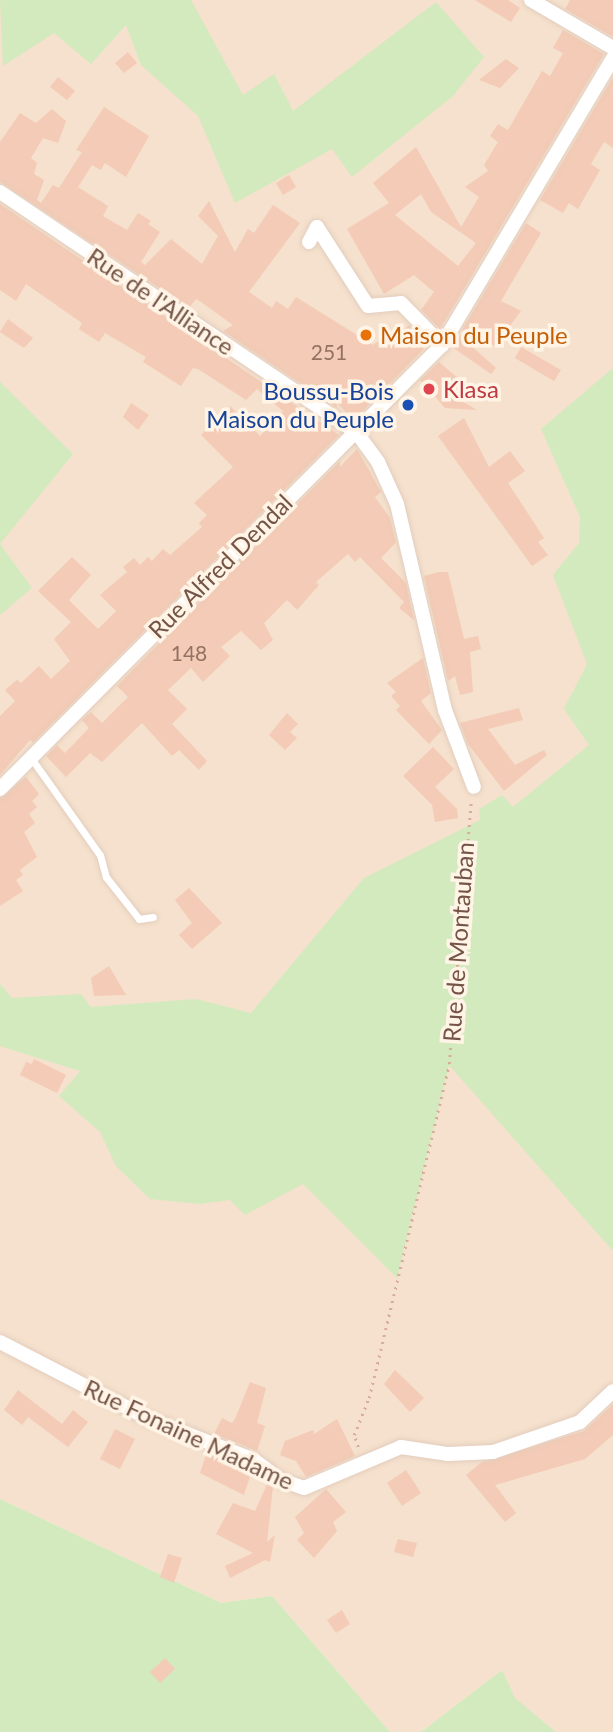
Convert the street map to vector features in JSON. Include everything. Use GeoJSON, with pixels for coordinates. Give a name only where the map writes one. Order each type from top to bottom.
{"type":"FeatureCollection","features":[{"type":"Feature","properties":{"kind":"street"},"geometry":{"type":"LineString","coordinates":[[531,0],[613,48]]}},
{"type":"Feature","properties":{"kind":"street","name":"Rue Alfred Dendal"},"geometry":{"type":"LineString","coordinates":[[0,789],[442,345],[613,58]]}},
{"type":"Feature","properties":{"kind":"street","name":"Rue de l'Alliance"},"geometry":{"type":"LineString","coordinates":[[0,192],[357,433]]}},
{"type":"Feature","properties":{"kind":"street"},"geometry":{"type":"LineString","coordinates":[[309,242],[317,227],[368,306],[401,303],[442,345]]}},
{"type":"Feature","properties":{"kind":"street"},"geometry":{"type":"LineString","coordinates":[[357,433],[379,462],[397,504],[445,710],[474,787]]}},
{"type":"Feature","properties":{"kind":"street","name":"Rue Fonaine Madame"},"geometry":{"type":"LineString","coordinates":[[0,1342],[149,1419],[254,1460],[281,1480],[304,1488],[363,1460],[401,1447],[449,1454],[493,1452],[580,1422],[613,1391]]}},
{"type":"Feature","properties":{"kind":"lane"},"geometry":{"type":"LineString","coordinates":[[31,758],[100,855],[106,877],[139,919],[153,917]]}},
{"type":"Feature","properties":{"kind":"path","name":"Rue de Montauban"},"geometry":{"type":"LineString","coordinates":[[363,1460],[354,1435],[369,1398],[449,1064],[467,820],[474,787]]}},
{"type":"Feature","properties":{"kind":"shaded area"},"geometry":{"type":"Polygon","coordinates":[[[0,0],[613,0],[613,1732],[556,1732],[514,1698],[502,1670],[421,1732],[390,1732],[272,1596],[221,1603],[0,1499],[0,0]]]}},
{"type":"Feature","properties":{"kind":"green space"},"geometry":{"type":"Polygon","coordinates":[[[0,0],[191,0],[243,95],[274,74],[293,111],[436,2],[484,57],[453,96],[352,177],[332,149],[235,203],[198,116],[141,65],[126,25],[91,64],[54,33],[3,66],[0,0]]]}},
{"type":"Feature","properties":{"kind":"green space"},"geometry":{"type":"Polygon","coordinates":[[[613,368],[613,1251],[449,1065],[397,1278],[303,1184],[245,1215],[230,1200],[199,1204],[150,1199],[116,1166],[100,1132],[59,1096],[80,1071],[0,1046],[0,984],[12,998],[81,994],[91,1007],[196,999],[251,1013],[364,878],[480,820],[479,809],[502,795],[513,807],[589,745],[564,709],[587,664],[553,575],[579,543],[580,517],[541,429],[613,368]]]}},
{"type":"Feature","properties":{"kind":"green space"},"geometry":{"type":"Polygon","coordinates":[[[0,382],[73,454],[0,544],[0,382]]]}},
{"type":"Feature","properties":{"kind":"green space"},"geometry":{"type":"Polygon","coordinates":[[[0,544],[32,588],[0,615],[0,544]]]}},
{"type":"Feature","properties":{"kind":"green space"},"geometry":{"type":"Polygon","coordinates":[[[0,1499],[221,1603],[272,1596],[390,1732],[0,1732],[0,1499]]]}},
{"type":"Feature","properties":{"kind":"green space"},"geometry":{"type":"Polygon","coordinates":[[[502,1670],[515,1698],[556,1732],[421,1732],[502,1670]]]}},
{"type":"Feature","properties":{"kind":"building"},"geometry":{"type":"Polygon","coordinates":[[[475,0],[508,0],[520,8],[511,22],[475,0]]]}},
{"type":"Feature","properties":{"kind":"building"},"geometry":{"type":"Polygon","coordinates":[[[570,0],[613,0],[613,37],[565,9],[570,0]]]}},
{"type":"Feature","properties":{"kind":"building"},"geometry":{"type":"Polygon","coordinates":[[[563,30],[604,54],[440,329],[421,310],[434,292],[414,275],[384,294],[347,229],[389,203],[373,183],[416,147],[461,227],[479,197],[465,187],[488,171],[484,165],[498,142],[490,136],[498,124],[508,130],[542,71],[550,76],[563,53],[553,48],[563,30]],[[421,194],[395,215],[458,266],[476,243],[431,212],[421,194]]]}},
{"type":"Feature","properties":{"kind":"building"},"geometry":{"type":"Polygon","coordinates":[[[128,52],[137,63],[124,73],[115,63],[128,52]]]}},
{"type":"Feature","properties":{"kind":"building"},"geometry":{"type":"Polygon","coordinates":[[[506,59],[519,68],[500,88],[479,80],[506,59]]]}},
{"type":"Feature","properties":{"kind":"building"},"geometry":{"type":"Polygon","coordinates":[[[58,77],[75,91],[67,100],[50,87],[58,77]]]}},
{"type":"Feature","properties":{"kind":"building"},"geometry":{"type":"Polygon","coordinates":[[[613,77],[613,148],[604,142],[591,164],[600,170],[578,209],[569,203],[563,213],[540,200],[613,77]]]}},
{"type":"Feature","properties":{"kind":"building"},"geometry":{"type":"Polygon","coordinates":[[[104,107],[149,136],[126,177],[105,163],[101,170],[92,165],[78,187],[108,206],[103,216],[127,230],[138,213],[151,221],[148,224],[160,232],[141,262],[145,265],[171,239],[202,264],[218,236],[198,216],[209,201],[235,252],[248,229],[254,233],[273,205],[300,223],[249,292],[272,308],[276,301],[288,309],[296,297],[373,345],[379,341],[386,347],[409,325],[422,338],[418,344],[424,349],[354,420],[337,403],[337,408],[223,331],[233,325],[201,302],[196,299],[189,308],[0,182],[0,142],[20,113],[36,123],[52,109],[66,121],[58,143],[43,138],[31,158],[37,163],[34,174],[44,180],[37,200],[41,203],[53,185],[59,188],[82,152],[76,150],[104,107]]]}},
{"type":"Feature","properties":{"kind":"building"},"geometry":{"type":"Polygon","coordinates":[[[289,175],[296,187],[283,195],[276,183],[289,175]]]}},
{"type":"Feature","properties":{"kind":"building"},"geometry":{"type":"Polygon","coordinates":[[[0,204],[339,435],[33,743],[30,740],[0,775],[0,716],[15,701],[5,690],[17,680],[21,683],[39,666],[51,679],[70,661],[54,639],[71,622],[38,591],[72,557],[91,575],[69,600],[98,629],[116,611],[100,595],[127,572],[123,567],[134,558],[140,565],[148,557],[152,561],[163,549],[170,555],[202,527],[199,523],[207,515],[194,503],[233,467],[201,435],[230,406],[260,436],[283,411],[257,389],[246,400],[198,369],[193,368],[181,386],[143,362],[146,357],[105,333],[99,342],[79,329],[82,323],[26,284],[16,301],[0,290],[0,204]]]}},
{"type":"Feature","properties":{"kind":"building"},"geometry":{"type":"Polygon","coordinates":[[[526,223],[541,233],[501,301],[521,311],[495,346],[462,330],[526,223]]]}},
{"type":"Feature","properties":{"kind":"building"},"geometry":{"type":"Polygon","coordinates":[[[8,319],[33,338],[24,348],[0,332],[8,319]]]}},
{"type":"Feature","properties":{"kind":"building"},"geometry":{"type":"Polygon","coordinates":[[[459,335],[496,368],[491,374],[452,347],[459,335]]]}},
{"type":"Feature","properties":{"kind":"building"},"geometry":{"type":"Polygon","coordinates":[[[521,347],[561,370],[554,381],[515,358],[521,347]]]}},
{"type":"Feature","properties":{"kind":"building"},"geometry":{"type":"Polygon","coordinates":[[[439,362],[467,386],[458,399],[477,410],[445,408],[420,380],[439,362]]]}},
{"type":"Feature","properties":{"kind":"building"},"geometry":{"type":"Polygon","coordinates":[[[131,403],[149,415],[138,430],[123,417],[131,403]]]}},
{"type":"Feature","properties":{"kind":"building"},"geometry":{"type":"Polygon","coordinates":[[[464,418],[489,467],[510,451],[525,471],[508,483],[544,538],[538,542],[548,555],[532,566],[438,436],[464,418]]]}},
{"type":"Feature","properties":{"kind":"building"},"geometry":{"type":"Polygon","coordinates":[[[357,449],[381,492],[375,497],[390,518],[396,542],[381,558],[406,583],[414,620],[399,608],[404,602],[360,557],[355,562],[348,554],[316,582],[319,585],[297,610],[287,600],[264,623],[273,640],[261,650],[241,631],[221,647],[230,656],[203,682],[191,668],[168,690],[187,709],[172,724],[207,761],[199,770],[179,750],[172,756],[142,723],[102,762],[90,753],[66,777],[46,756],[57,745],[65,753],[89,728],[82,720],[91,712],[102,723],[128,697],[117,686],[340,461],[340,467],[357,449]]]}},
{"type":"Feature","properties":{"kind":"building"},"geometry":{"type":"Polygon","coordinates":[[[448,572],[464,639],[478,636],[481,649],[470,652],[473,692],[460,695],[455,676],[448,681],[424,576],[448,572]]]}},
{"type":"Feature","properties":{"kind":"building"},"geometry":{"type":"Polygon","coordinates":[[[423,658],[431,693],[421,701],[442,730],[429,744],[396,710],[400,706],[391,696],[396,692],[387,683],[423,658]]]}},
{"type":"Feature","properties":{"kind":"building"},"geometry":{"type":"Polygon","coordinates":[[[519,708],[523,720],[488,729],[515,765],[544,750],[547,755],[504,791],[468,744],[460,723],[519,708]]]}},
{"type":"Feature","properties":{"kind":"building"},"geometry":{"type":"Polygon","coordinates":[[[287,713],[298,724],[290,732],[297,738],[285,750],[269,735],[287,713]]]}},
{"type":"Feature","properties":{"kind":"building"},"geometry":{"type":"Polygon","coordinates":[[[433,747],[454,769],[435,787],[457,809],[458,818],[435,822],[432,805],[403,776],[433,747]]]}},
{"type":"Feature","properties":{"kind":"building"},"geometry":{"type":"Polygon","coordinates":[[[26,777],[39,794],[32,801],[37,807],[29,814],[35,823],[24,832],[37,857],[20,870],[23,875],[16,880],[23,891],[0,906],[0,798],[26,777]]]}},
{"type":"Feature","properties":{"kind":"building"},"geometry":{"type":"Polygon","coordinates":[[[189,888],[222,923],[192,949],[179,935],[192,923],[175,900],[189,888]]]}},
{"type":"Feature","properties":{"kind":"building"},"geometry":{"type":"Polygon","coordinates":[[[109,966],[126,995],[94,996],[91,978],[109,966]]]}},
{"type":"Feature","properties":{"kind":"building"},"geometry":{"type":"Polygon","coordinates":[[[34,1059],[66,1075],[57,1093],[20,1075],[26,1062],[32,1064],[34,1059]]]}},
{"type":"Feature","properties":{"kind":"building"},"geometry":{"type":"Polygon","coordinates":[[[395,1370],[424,1398],[410,1412],[384,1384],[395,1370]]]}},
{"type":"Feature","properties":{"kind":"building"},"geometry":{"type":"Polygon","coordinates":[[[250,1382],[266,1388],[257,1423],[265,1426],[257,1451],[214,1434],[222,1418],[232,1423],[235,1419],[250,1382]]]}},
{"type":"Feature","properties":{"kind":"building"},"geometry":{"type":"Polygon","coordinates":[[[18,1390],[62,1424],[73,1410],[88,1422],[68,1447],[28,1417],[22,1425],[4,1410],[18,1390]]]}},
{"type":"Feature","properties":{"kind":"building"},"geometry":{"type":"Polygon","coordinates":[[[613,1404],[613,1435],[585,1459],[495,1485],[516,1513],[505,1522],[466,1475],[482,1462],[584,1431],[613,1404]]]}},
{"type":"Feature","properties":{"kind":"building"},"geometry":{"type":"Polygon","coordinates":[[[337,1419],[355,1456],[306,1477],[296,1461],[280,1455],[285,1441],[313,1430],[314,1434],[337,1419]]]}},
{"type":"Feature","properties":{"kind":"building"},"geometry":{"type":"Polygon","coordinates":[[[115,1429],[135,1439],[120,1469],[100,1459],[115,1429]]]}},
{"type":"Feature","properties":{"kind":"building"},"geometry":{"type":"Polygon","coordinates":[[[207,1452],[252,1470],[244,1495],[200,1473],[207,1452]]]}},
{"type":"Feature","properties":{"kind":"building"},"geometry":{"type":"Polygon","coordinates":[[[406,1470],[421,1493],[402,1506],[387,1483],[406,1470]]]}},
{"type":"Feature","properties":{"kind":"building"},"geometry":{"type":"Polygon","coordinates":[[[268,1482],[273,1486],[267,1542],[275,1535],[270,1562],[265,1560],[230,1578],[225,1566],[253,1553],[216,1534],[233,1503],[255,1511],[268,1482]]]}},
{"type":"Feature","properties":{"kind":"building"},"geometry":{"type":"Polygon","coordinates":[[[326,1489],[346,1512],[333,1522],[337,1531],[314,1558],[297,1540],[304,1533],[295,1517],[326,1489]]]}},
{"type":"Feature","properties":{"kind":"building"},"geometry":{"type":"Polygon","coordinates":[[[398,1539],[417,1543],[413,1557],[394,1552],[398,1539]]]}},
{"type":"Feature","properties":{"kind":"building"},"geometry":{"type":"Polygon","coordinates":[[[168,1554],[182,1558],[174,1583],[160,1577],[168,1554]]]}},
{"type":"Feature","properties":{"kind":"building"},"geometry":{"type":"Polygon","coordinates":[[[342,1610],[350,1624],[336,1633],[327,1620],[342,1610]]]}},
{"type":"Feature","properties":{"kind":"building"},"geometry":{"type":"Polygon","coordinates":[[[165,1658],[175,1669],[160,1683],[150,1672],[165,1658]]]}},
{"type":"Feature","properties":{"kind":"place","name":"Maison du Peuple"},"geometry":{"type":"Point","coordinates":[366,335]}},
{"type":"Feature","properties":{"kind":"place","name":"Klasa"},"geometry":{"type":"Point","coordinates":[429,389]}},
{"type":"Feature","properties":{"kind":"place","name":"Boussu-Bois Maison du Peuple"},"geometry":{"type":"Point","coordinates":[408,405]}}]}
